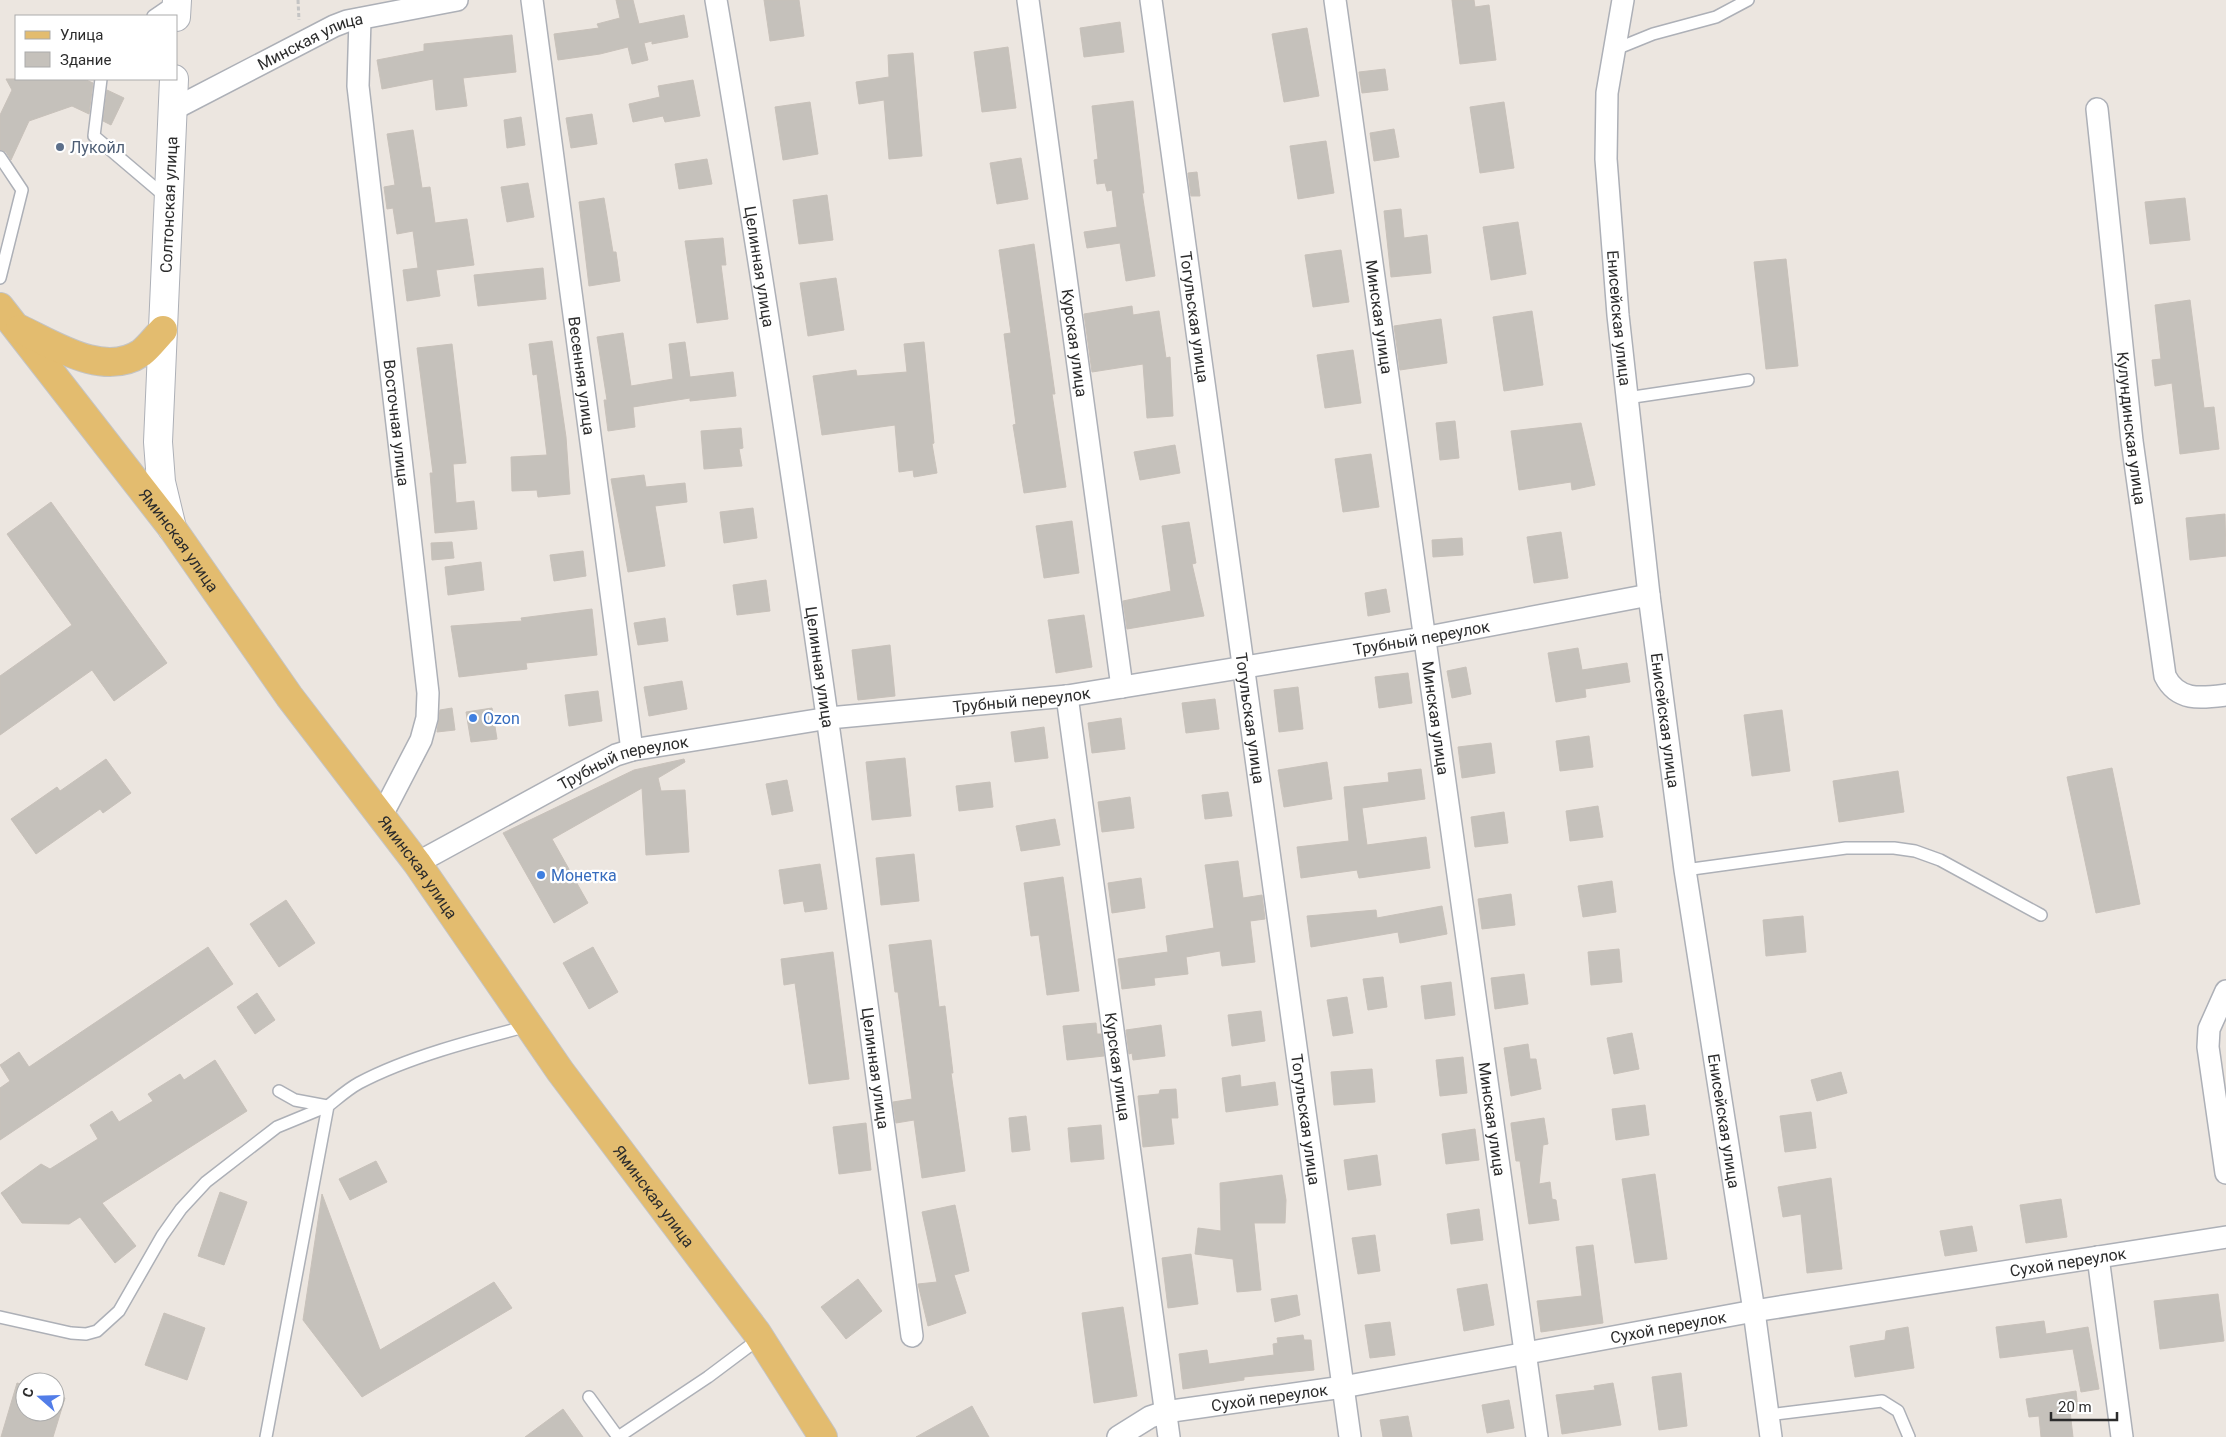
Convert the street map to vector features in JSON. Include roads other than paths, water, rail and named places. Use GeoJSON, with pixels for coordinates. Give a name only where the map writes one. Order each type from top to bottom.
{"type":"FeatureCollection","features":[{"type":"Feature","properties":{"kind":"main road"},"geometry":{"type":"LineString","coordinates":[[176,15],[177,0]]}},
{"type":"Feature","properties":{"kind":"main road","name":"Солтонская улица"},"geometry":{"type":"LineString","coordinates":[[172,528],[161,482],[158,442],[174,80]]}},
{"type":"Feature","properties":{"kind":"main road"},"geometry":{"type":"LineString","coordinates":[[8,317],[75,355],[100,361],[125,360],[142,352],[163,330]]}},
{"type":"Feature","properties":{"kind":"main road","name":"Яминская улица"},"geometry":{"type":"LineString","coordinates":[[8,317],[172,528],[289,696],[417,863],[566,1079],[760,1338],[823,1437]]}},
{"type":"Feature","properties":{"kind":"street","name":"Минская улица"},"geometry":{"type":"LineString","coordinates":[[172,110],[320,32],[360,19],[457,0]]}},
{"type":"Feature","properties":{"kind":"street","name":"Весенняя улица"},"geometry":{"type":"LineString","coordinates":[[532,0],[632,750]]}},
{"type":"Feature","properties":{"kind":"street","name":"Целинная улица"},"geometry":{"type":"LineString","coordinates":[[716,0],[771,333],[828,718],[912,1336]]}},
{"type":"Feature","properties":{"kind":"street","name":"Курская улица"},"geometry":{"type":"LineString","coordinates":[[1028,0],[1122,687]]}},
{"type":"Feature","properties":{"kind":"street","name":"Тогульская улица"},"geometry":{"type":"LineString","coordinates":[[1151,0],[1350,1437]]}},
{"type":"Feature","properties":{"kind":"street","name":"Минская улица"},"geometry":{"type":"LineString","coordinates":[[1335,0],[1423,638],[1537,1437]]}},
{"type":"Feature","properties":{"kind":"street","name":"Енисейская улица"},"geometry":{"type":"LineString","coordinates":[[1624,0],[1607,92],[1606,159],[1610,233],[1649,595],[1685,870],[1754,1311],[1771,1437]]}},
{"type":"Feature","properties":{"kind":"street","name":"Восточная улица"},"geometry":{"type":"LineString","coordinates":[[360,19],[358,86],[428,694],[426,718],[421,740],[380,817]]}},
{"type":"Feature","properties":{"kind":"street","name":"Кулундинская улица"},"geometry":{"type":"LineString","coordinates":[[2098,109],[2132,441],[2165,676],[2170,685],[2185,696],[2197,698],[2226,695]]}},
{"type":"Feature","properties":{"kind":"street","name":"Трубный переулок"},"geometry":{"type":"LineString","coordinates":[[417,863],[616,755],[632,750],[828,718],[1067,696],[1423,638],[1649,595]]}},
{"type":"Feature","properties":{"kind":"street","name":"Курская улица"},"geometry":{"type":"LineString","coordinates":[[1067,696],[1169,1437]]}},
{"type":"Feature","properties":{"kind":"street"},"geometry":{"type":"LineString","coordinates":[[2226,992],[2209,1029],[2208,1047],[2226,1173]]}},
{"type":"Feature","properties":{"kind":"street","name":"Сухой переулок"},"geometry":{"type":"LineString","coordinates":[[1118,1437],[1150,1417],[1165,1412],[1343,1387],[1754,1311],[2226,1237]]}},
{"type":"Feature","properties":{"kind":"street"},"geometry":{"type":"LineString","coordinates":[[2098,1257],[2122,1437]]}},
{"type":"Feature","properties":{"kind":"lane"},"geometry":{"type":"LineString","coordinates":[[154,15],[177,0]]}},
{"type":"Feature","properties":{"kind":"lane"},"geometry":{"type":"LineString","coordinates":[[1616,49],[1653,34],[1716,17],[1748,0]]}},
{"type":"Feature","properties":{"kind":"lane"},"geometry":{"type":"LineString","coordinates":[[101,80],[94,136],[169,200]]}},
{"type":"Feature","properties":{"kind":"lane"},"geometry":{"type":"LineString","coordinates":[[0,157],[22,190],[0,278]]}},
{"type":"Feature","properties":{"kind":"lane"},"geometry":{"type":"LineString","coordinates":[[1627,398],[1748,380]]}},
{"type":"Feature","properties":{"kind":"lane"},"geometry":{"type":"LineString","coordinates":[[1685,870],[1846,848],[1894,848],[1915,851],[1940,860],[2041,915]]}},
{"type":"Feature","properties":{"kind":"lane"},"geometry":{"type":"LineString","coordinates":[[0,1317],[72,1333],[86,1334],[98,1331],[119,1311],[128,1299],[142,1268],[181,1210],[206,1182],[277,1127],[328,1106],[358,1083],[379,1074],[457,1045],[529,1025]]}},
{"type":"Feature","properties":{"kind":"lane"},"geometry":{"type":"LineString","coordinates":[[279,1091],[295,1100],[328,1106]]}},
{"type":"Feature","properties":{"kind":"lane"},"geometry":{"type":"LineString","coordinates":[[266,1437],[328,1106]]}},
{"type":"Feature","properties":{"kind":"lane"},"geometry":{"type":"LineString","coordinates":[[589,1397],[618,1437],[708,1377],[760,1338]]}},
{"type":"Feature","properties":{"kind":"lane"},"geometry":{"type":"LineString","coordinates":[[1768,1415],[1882,1401],[1898,1411],[1909,1437]]}},
{"type":"Feature","properties":{"kind":"place","name":"Лукойл"},"geometry":{"type":"Point","coordinates":[60,147]}},
{"type":"Feature","properties":{"kind":"place","name":"Ozon"},"geometry":{"type":"Point","coordinates":[473,718]}},
{"type":"Feature","properties":{"kind":"place","name":"Монетка"},"geometry":{"type":"Point","coordinates":[541,875]}}]}
